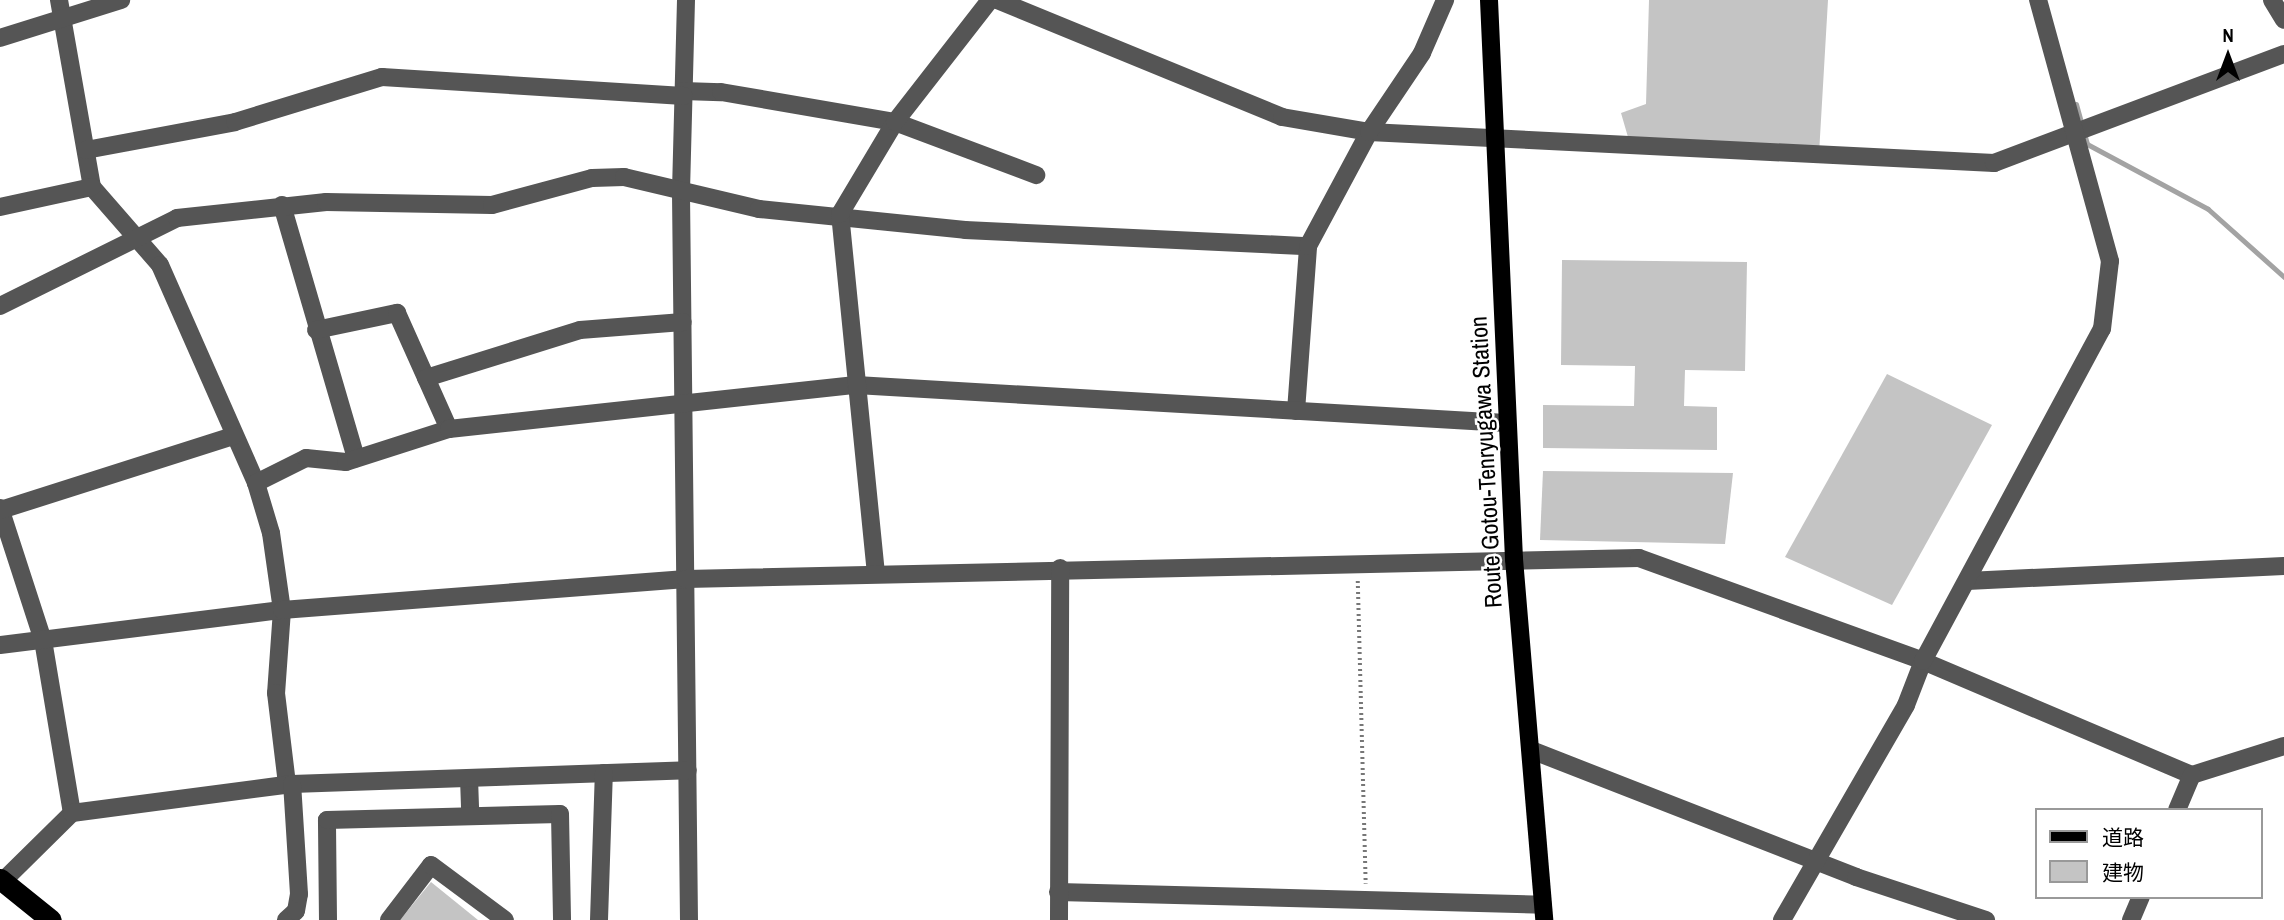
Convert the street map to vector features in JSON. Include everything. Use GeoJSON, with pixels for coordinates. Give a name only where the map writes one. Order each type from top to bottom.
{"type":"FeatureCollection","features":[{"type":"Feature","properties":{"kind":"highway"},"geometry":{"type":"LineString","coordinates":[[1,880],[51,920]]}},
{"type":"Feature","properties":{"kind":"main road","name":"Route Gotou-Tenryugawa Station"},"geometry":{"type":"LineString","coordinates":[[1489,0],[1514,559],[1543,912]]}},
{"type":"Feature","properties":{"kind":"street"},"geometry":{"type":"LineString","coordinates":[[60,0],[92,187],[141,237],[160,265],[233,436],[256,483],[282,610],[275,693],[290,784],[299,894],[296,911],[286,920]]}},
{"type":"Feature","properties":{"kind":"street"},"geometry":{"type":"LineString","coordinates":[[0,38],[121,0]]}},
{"type":"Feature","properties":{"kind":"street"},"geometry":{"type":"LineString","coordinates":[[686,0],[681,194],[689,920]]}},
{"type":"Feature","properties":{"kind":"street"},"geometry":{"type":"LineString","coordinates":[[876,574],[840,214],[895,122],[990,0]]}},
{"type":"Feature","properties":{"kind":"street"},"geometry":{"type":"LineString","coordinates":[[997,0],[1282,117],[1369,132],[1994,163],[2284,54]]}},
{"type":"Feature","properties":{"kind":"street"},"geometry":{"type":"LineString","coordinates":[[1296,411],[1308,246],[1369,132],[1422,53],[1445,0]]}},
{"type":"Feature","properties":{"kind":"street"},"geometry":{"type":"LineString","coordinates":[[1782,920],[1906,705],[1923,661],[2102,329],[2110,261],[2077,131],[2038,0]]}},
{"type":"Feature","properties":{"kind":"street"},"geometry":{"type":"LineString","coordinates":[[2272,0],[2284,20]]}},
{"type":"Feature","properties":{"kind":"street"},"geometry":{"type":"LineString","coordinates":[[86,150],[235,122],[382,77],[683,94],[721,92],[895,122],[1036,175]]}},
{"type":"Feature","properties":{"kind":"street"},"geometry":{"type":"LineString","coordinates":[[0,306],[177,218],[282,205],[492,205],[592,178],[624,177],[681,194],[759,209],[840,214],[965,230],[1308,246]]}},
{"type":"Feature","properties":{"kind":"street"},"geometry":{"type":"LineString","coordinates":[[0,207],[92,187]]}},
{"type":"Feature","properties":{"kind":"street"},"geometry":{"type":"LineString","coordinates":[[282,205],[316,330],[356,458]]}},
{"type":"Feature","properties":{"kind":"street"},"geometry":{"type":"LineString","coordinates":[[316,330],[397,313],[449,429]]}},
{"type":"Feature","properties":{"kind":"street"},"geometry":{"type":"LineString","coordinates":[[426,378],[580,330],[683,322]]}},
{"type":"Feature","properties":{"kind":"street"},"geometry":{"type":"LineString","coordinates":[[256,483],[306,458],[356,458],[449,429],[685,407],[856,385],[1506,423]]}},
{"type":"Feature","properties":{"kind":"street"},"geometry":{"type":"LineString","coordinates":[[72,813],[43,640],[1,509],[233,436]]}},
{"type":"Feature","properties":{"kind":"street"},"geometry":{"type":"LineString","coordinates":[[0,645],[282,610],[686,579],[1060,568],[1357,565],[1514,559],[1639,558],[1923,661],[2192,775],[2284,746]]}},
{"type":"Feature","properties":{"kind":"street"},"geometry":{"type":"LineString","coordinates":[[1967,581],[2284,566]]}},
{"type":"Feature","properties":{"kind":"street"},"geometry":{"type":"LineString","coordinates":[[1059,920],[1060,568]]}},
{"type":"Feature","properties":{"kind":"street"},"geometry":{"type":"LineString","coordinates":[[1531,750],[1814,861],[1986,920]]}},
{"type":"Feature","properties":{"kind":"street"},"geometry":{"type":"LineString","coordinates":[[1,880],[72,813],[290,784],[688,770]]}},
{"type":"Feature","properties":{"kind":"street"},"geometry":{"type":"LineString","coordinates":[[599,920],[604,773]]}},
{"type":"Feature","properties":{"kind":"street"},"geometry":{"type":"LineString","coordinates":[[2178,808],[2192,775]]}},
{"type":"Feature","properties":{"kind":"street"},"geometry":{"type":"LineString","coordinates":[[469,778],[470,816]]}},
{"type":"Feature","properties":{"kind":"street"},"geometry":{"type":"LineString","coordinates":[[328,920],[327,820],[560,814],[562,920]]}},
{"type":"Feature","properties":{"kind":"street"},"geometry":{"type":"LineString","coordinates":[[389,920],[431,866],[505,920]]}},
{"type":"Feature","properties":{"kind":"street"},"geometry":{"type":"LineString","coordinates":[[1058,892],[1365,900],[1543,912]]}},
{"type":"Feature","properties":{"kind":"street"},"geometry":{"type":"LineString","coordinates":[[2131,920],[2140,899]]}},
{"type":"Feature","properties":{"kind":"path"},"geometry":{"type":"LineString","coordinates":[[1357,565],[1365,900]]}},
{"type":"Feature","properties":{"kind":"building"},"geometry":{"type":"Polygon","coordinates":[[[1649,0],[1828,0],[1819,154],[1630,144],[1621,113],[1646,104],[1649,0]]]}},
{"type":"Feature","properties":{"kind":"building"},"geometry":{"type":"Polygon","coordinates":[[[1562,260],[1747,262],[1745,371],[1685,370],[1684,406],[1717,407],[1717,450],[1543,448],[1543,405],[1634,406],[1635,366],[1561,365],[1562,260]]]}},
{"type":"Feature","properties":{"kind":"building"},"geometry":{"type":"Polygon","coordinates":[[[1887,374],[1992,425],[1892,605],[1785,557],[1887,374]]]}},
{"type":"Feature","properties":{"kind":"building"},"geometry":{"type":"Polygon","coordinates":[[[1543,471],[1733,473],[1725,544],[1540,540],[1543,471]]]}},
{"type":"Feature","properties":{"kind":"building"},"geometry":{"type":"Polygon","coordinates":[[[431,882],[478,920],[400,920],[431,882]]]}},
{"type":"Feature","properties":{"kind":"waterway"},"geometry":{"type":"LineString","coordinates":[[2076,104],[2087,144],[2208,209],[2284,277]]}}]}
